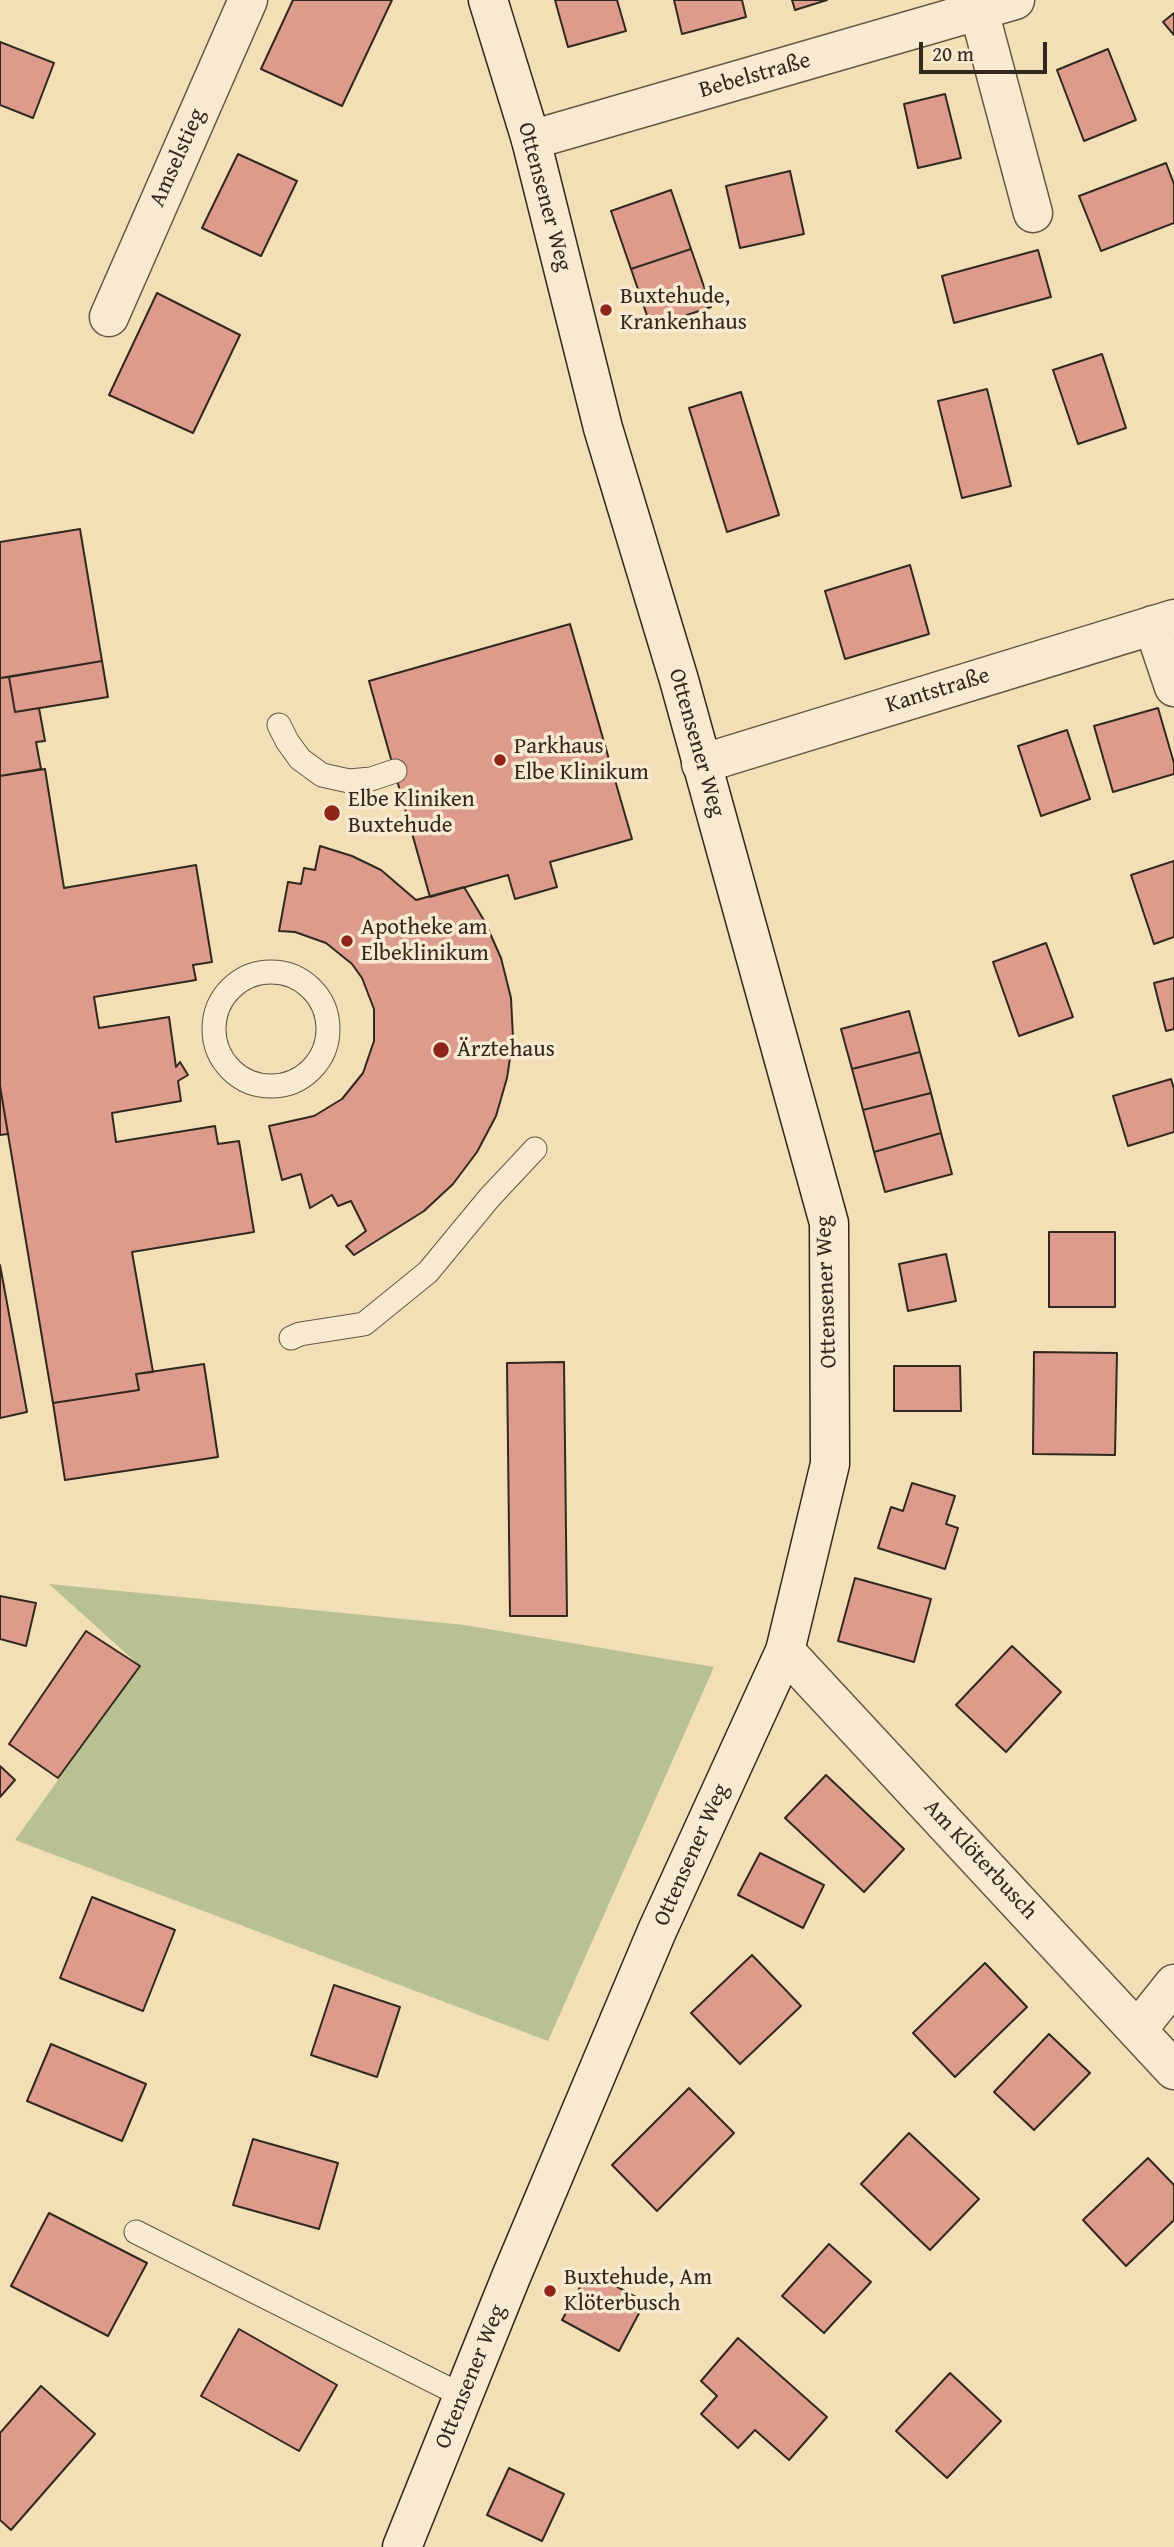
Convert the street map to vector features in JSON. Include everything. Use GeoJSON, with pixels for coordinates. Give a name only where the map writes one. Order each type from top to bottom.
{"type":"FeatureCollection","features":[{"type":"Feature","properties":{"kind":"street","name":"Amselstieg"},"geometry":{"type":"LineString","coordinates":[[109,317],[248,0]]}},
{"type":"Feature","properties":{"kind":"street","name":"Ottensener Weg"},"geometry":{"type":"LineString","coordinates":[[401,2547],[657,1931],[785,1651],[830,1464],[829,1223],[675,667],[603,428],[531,140],[488,0]]}},
{"type":"Feature","properties":{"kind":"street","name":"Bebelstraße"},"geometry":{"type":"LineString","coordinates":[[531,140],[1015,0]]}},
{"type":"Feature","properties":{"kind":"street"},"geometry":{"type":"LineString","coordinates":[[979,11],[1033,213]]}},
{"type":"Feature","properties":{"kind":"street"},"geometry":{"type":"LineString","coordinates":[[1164,622],[1174,688]]}},
{"type":"Feature","properties":{"kind":"street","name":"Kantstraße"},"geometry":{"type":"LineString","coordinates":[[701,764],[1164,622]]}},
{"type":"Feature","properties":{"kind":"street","name":"Am Klöterbusch"},"geometry":{"type":"LineString","coordinates":[[785,1651],[1174,2070]]}},
{"type":"Feature","properties":{"kind":"street"},"geometry":{"type":"LineString","coordinates":[[1138,2029],[1174,1984]]}},
{"type":"Feature","properties":{"kind":"lane"},"geometry":{"type":"LineString","coordinates":[[279,725],[286,741],[300,759],[322,775],[349,780],[371,779],[395,771]]}},
{"type":"Feature","properties":{"kind":"lane"},"geometry":{"type":"LineString","coordinates":[[267,972],[288,974],[307,984],[321,999],[328,1019],[325,1051],[314,1069],[297,1081],[276,1087],[255,1085],[236,1075],[222,1059],[214,1029],[218,1008],[229,990],[246,978],[267,972]]}},
{"type":"Feature","properties":{"kind":"lane"},"geometry":{"type":"LineString","coordinates":[[291,1338],[300,1334],[364,1324],[428,1272],[490,1197],[535,1149]]}},
{"type":"Feature","properties":{"kind":"lane"},"geometry":{"type":"LineString","coordinates":[[136,2232],[463,2396]]}},
{"type":"Feature","properties":{"kind":"green space"},"geometry":{"type":"Polygon","coordinates":[[[49,1584],[465,1625],[714,1667],[548,2041],[15,1840],[140,1666],[49,1584]]]}},
{"type":"Feature","properties":{"kind":"building"},"geometry":{"type":"Polygon","coordinates":[[[293,0],[392,0],[342,106],[261,69],[293,0]]]}},
{"type":"Feature","properties":{"kind":"building"},"geometry":{"type":"Polygon","coordinates":[[[555,0],[617,0],[626,31],[568,47],[555,0]]]}},
{"type":"Feature","properties":{"kind":"building"},"geometry":{"type":"Polygon","coordinates":[[[674,0],[742,0],[746,17],[682,34],[674,0]]]}},
{"type":"Feature","properties":{"kind":"building"},"geometry":{"type":"Polygon","coordinates":[[[792,0],[827,0],[795,10],[792,0]]]}},
{"type":"Feature","properties":{"kind":"building"},"geometry":{"type":"Polygon","coordinates":[[[1174,13],[1174,35],[1163,22],[1174,13]]]}},
{"type":"Feature","properties":{"kind":"building"},"geometry":{"type":"Polygon","coordinates":[[[0,42],[54,63],[33,118],[0,105],[0,42]]]}},
{"type":"Feature","properties":{"kind":"building"},"geometry":{"type":"Polygon","coordinates":[[[1108,49],[1136,120],[1084,141],[1057,70],[1108,49]]]}},
{"type":"Feature","properties":{"kind":"building"},"geometry":{"type":"Polygon","coordinates":[[[945,94],[961,158],[918,168],[904,104],[945,94]]]}},
{"type":"Feature","properties":{"kind":"building"},"geometry":{"type":"Polygon","coordinates":[[[238,154],[297,181],[261,256],[202,228],[238,154]]]}},
{"type":"Feature","properties":{"kind":"building"},"geometry":{"type":"Polygon","coordinates":[[[1166,163],[1174,184],[1174,223],[1101,251],[1079,196],[1166,163]]]}},
{"type":"Feature","properties":{"kind":"building"},"geometry":{"type":"Polygon","coordinates":[[[790,171],[804,234],[740,248],[726,186],[790,171]]]}},
{"type":"Feature","properties":{"kind":"building"},"geometry":{"type":"Polygon","coordinates":[[[671,190],[691,249],[631,269],[611,211],[671,190]]]}},
{"type":"Feature","properties":{"kind":"building"},"geometry":{"type":"Polygon","coordinates":[[[691,249],[711,307],[651,327],[631,269],[691,249]]]}},
{"type":"Feature","properties":{"kind":"building"},"geometry":{"type":"Polygon","coordinates":[[[1038,250],[1051,297],[954,323],[942,276],[1038,250]]]}},
{"type":"Feature","properties":{"kind":"building"},"geometry":{"type":"Polygon","coordinates":[[[157,293],[240,335],[193,433],[109,395],[157,293]]]}},
{"type":"Feature","properties":{"kind":"building"},"geometry":{"type":"Polygon","coordinates":[[[1102,354],[1126,428],[1078,444],[1053,370],[1102,354]]]}},
{"type":"Feature","properties":{"kind":"building"},"geometry":{"type":"Polygon","coordinates":[[[987,389],[1011,486],[962,498],[938,401],[987,389]]]}},
{"type":"Feature","properties":{"kind":"building"},"geometry":{"type":"Polygon","coordinates":[[[741,392],[779,515],[727,532],[689,408],[741,392]]]}},
{"type":"Feature","properties":{"kind":"building"},"geometry":{"type":"Polygon","coordinates":[[[80,529],[102,661],[0,678],[0,542],[80,529]]]}},
{"type":"Feature","properties":{"kind":"building"},"geometry":{"type":"Polygon","coordinates":[[[910,565],[929,634],[845,659],[825,591],[910,565]]]}},
{"type":"Feature","properties":{"kind":"building","name":"Parkhaus Elbe Klinikum"},"geometry":{"type":"Polygon","coordinates":[[[570,624],[632,839],[550,862],[557,887],[515,899],[508,875],[430,897],[369,681],[570,624]]]}},
{"type":"Feature","properties":{"kind":"building"},"geometry":{"type":"Polygon","coordinates":[[[102,661],[108,697],[15,712],[9,677],[102,661]]]}},
{"type":"Feature","properties":{"kind":"building"},"geometry":{"type":"Polygon","coordinates":[[[9,677],[15,712],[39,708],[45,741],[36,742],[41,769],[0,776],[0,678],[9,677]]]}},
{"type":"Feature","properties":{"kind":"building"},"geometry":{"type":"Polygon","coordinates":[[[1158,708],[1174,763],[1174,774],[1113,792],[1094,726],[1158,708]]]}},
{"type":"Feature","properties":{"kind":"building"},"geometry":{"type":"Polygon","coordinates":[[[1067,730],[1090,799],[1041,816],[1018,746],[1067,730]]]}},
{"type":"Feature","properties":{"kind":"building"},"geometry":{"type":"Polygon","coordinates":[[[45,769],[64,888],[196,865],[212,962],[193,965],[196,980],[94,997],[99,1028],[169,1017],[176,1067],[180,1062],[188,1075],[178,1081],[181,1101],[112,1113],[116,1142],[215,1126],[218,1144],[239,1141],[254,1232],[132,1252],[153,1372],[136,1374],[139,1390],[53,1403],[0,1086],[0,776],[45,769]]]}},
{"type":"Feature","properties":{"kind":"building","name":"Ärztehaus"},"geometry":{"type":"Polygon","coordinates":[[[320,846],[352,856],[381,870],[416,900],[464,887],[485,922],[501,958],[511,998],[513,1038],[507,1078],[496,1116],[477,1152],[453,1184],[424,1211],[354,1255],[346,1246],[366,1231],[351,1201],[338,1206],[332,1195],[310,1208],[301,1174],[282,1180],[269,1126],[314,1116],[342,1099],[363,1073],[374,1041],[374,1009],[362,978],[352,964],[326,943],[295,932],[279,931],[288,882],[301,884],[304,868],[315,870],[320,846]]]}},
{"type":"Feature","properties":{"kind":"building"},"geometry":{"type":"Polygon","coordinates":[[[1174,861],[1174,937],[1154,944],[1131,875],[1174,861]]]}},
{"type":"Feature","properties":{"kind":"building"},"geometry":{"type":"Polygon","coordinates":[[[1046,943],[1073,1017],[1019,1036],[993,962],[1046,943]]]}},
{"type":"Feature","properties":{"kind":"building"},"geometry":{"type":"Polygon","coordinates":[[[1174,978],[1174,1029],[1166,1031],[1154,983],[1174,978]]]}},
{"type":"Feature","properties":{"kind":"building"},"geometry":{"type":"Polygon","coordinates":[[[909,1011],[920,1052],[852,1069],[841,1029],[909,1011]]]}},
{"type":"Feature","properties":{"kind":"building"},"geometry":{"type":"Polygon","coordinates":[[[920,1052],[931,1093],[863,1110],[852,1069],[920,1052]]]}},
{"type":"Feature","properties":{"kind":"building"},"geometry":{"type":"Polygon","coordinates":[[[1171,1079],[1174,1089],[1174,1132],[1128,1146],[1113,1096],[1171,1079]]]}},
{"type":"Feature","properties":{"kind":"building"},"geometry":{"type":"Polygon","coordinates":[[[0,1086],[8,1134],[0,1135],[0,1086]]]}},
{"type":"Feature","properties":{"kind":"building"},"geometry":{"type":"Polygon","coordinates":[[[931,1093],[941,1133],[874,1152],[863,1110],[931,1093]]]}},
{"type":"Feature","properties":{"kind":"building"},"geometry":{"type":"Polygon","coordinates":[[[941,1133],[952,1174],[885,1192],[874,1152],[941,1133]]]}},
{"type":"Feature","properties":{"kind":"building"},"geometry":{"type":"Polygon","coordinates":[[[1049,1232],[1115,1232],[1115,1307],[1049,1307],[1049,1232]]]}},
{"type":"Feature","properties":{"kind":"building"},"geometry":{"type":"Polygon","coordinates":[[[946,1254],[956,1301],[908,1311],[899,1264],[946,1254]]]}},
{"type":"Feature","properties":{"kind":"building"},"geometry":{"type":"Polygon","coordinates":[[[0,1265],[27,1412],[0,1418],[0,1265]]]}},
{"type":"Feature","properties":{"kind":"building"},"geometry":{"type":"Polygon","coordinates":[[[1034,1352],[1117,1353],[1115,1455],[1033,1454],[1034,1352]]]}},
{"type":"Feature","properties":{"kind":"building"},"geometry":{"type":"Polygon","coordinates":[[[564,1362],[567,1616],[510,1616],[507,1363],[564,1362]]]}},
{"type":"Feature","properties":{"kind":"building"},"geometry":{"type":"Polygon","coordinates":[[[204,1364],[218,1457],[65,1480],[53,1403],[139,1390],[136,1374],[204,1364]]]}},
{"type":"Feature","properties":{"kind":"building"},"geometry":{"type":"Polygon","coordinates":[[[894,1366],[960,1366],[961,1411],[894,1411],[894,1366]]]}},
{"type":"Feature","properties":{"kind":"building"},"geometry":{"type":"Polygon","coordinates":[[[912,1483],[955,1496],[946,1524],[958,1528],[945,1569],[878,1548],[891,1507],[903,1511],[912,1483]]]}},
{"type":"Feature","properties":{"kind":"building"},"geometry":{"type":"Polygon","coordinates":[[[855,1578],[931,1599],[914,1662],[838,1641],[855,1578]]]}},
{"type":"Feature","properties":{"kind":"building"},"geometry":{"type":"Polygon","coordinates":[[[0,1596],[36,1603],[26,1646],[0,1639],[0,1596]]]}},
{"type":"Feature","properties":{"kind":"building"},"geometry":{"type":"Polygon","coordinates":[[[86,1631],[140,1666],[58,1778],[9,1744],[86,1631]]]}},
{"type":"Feature","properties":{"kind":"building"},"geometry":{"type":"Polygon","coordinates":[[[1012,1646],[1061,1692],[1006,1752],[956,1705],[1012,1646]]]}},
{"type":"Feature","properties":{"kind":"building"},"geometry":{"type":"Polygon","coordinates":[[[0,1766],[15,1780],[0,1797],[0,1766]]]}},
{"type":"Feature","properties":{"kind":"building"},"geometry":{"type":"Polygon","coordinates":[[[826,1775],[904,1849],[864,1892],[785,1818],[826,1775]]]}},
{"type":"Feature","properties":{"kind":"building"},"geometry":{"type":"Polygon","coordinates":[[[760,1853],[824,1885],[803,1928],[738,1895],[760,1853]]]}},
{"type":"Feature","properties":{"kind":"building"},"geometry":{"type":"Polygon","coordinates":[[[92,1897],[175,1930],[143,2011],[60,1978],[92,1897]]]}},
{"type":"Feature","properties":{"kind":"building"},"geometry":{"type":"Polygon","coordinates":[[[752,1955],[801,2006],[740,2064],[691,2013],[752,1955]]]}},
{"type":"Feature","properties":{"kind":"building"},"geometry":{"type":"Polygon","coordinates":[[[985,1963],[1027,2007],[955,2077],[913,2033],[985,1963]]]}},
{"type":"Feature","properties":{"kind":"building"},"geometry":{"type":"Polygon","coordinates":[[[334,1985],[400,2007],[377,2077],[311,2055],[334,1985]]]}},
{"type":"Feature","properties":{"kind":"building"},"geometry":{"type":"Polygon","coordinates":[[[1049,2034],[1090,2073],[1034,2130],[994,2092],[1049,2034]]]}},
{"type":"Feature","properties":{"kind":"building"},"geometry":{"type":"Polygon","coordinates":[[[51,2044],[146,2084],[122,2141],[27,2101],[51,2044]]]}},
{"type":"Feature","properties":{"kind":"building"},"geometry":{"type":"Polygon","coordinates":[[[689,2088],[734,2133],[657,2211],[612,2165],[689,2088]]]}},
{"type":"Feature","properties":{"kind":"building"},"geometry":{"type":"Polygon","coordinates":[[[909,2133],[979,2199],[930,2250],[861,2184],[909,2133]]]}},
{"type":"Feature","properties":{"kind":"building"},"geometry":{"type":"Polygon","coordinates":[[[253,2139],[338,2163],[319,2229],[233,2205],[253,2139]]]}},
{"type":"Feature","properties":{"kind":"building"},"geometry":{"type":"Polygon","coordinates":[[[1148,2158],[1174,2185],[1174,2220],[1126,2266],[1083,2220],[1148,2158]]]}},
{"type":"Feature","properties":{"kind":"building"},"geometry":{"type":"Polygon","coordinates":[[[49,2213],[147,2263],[108,2336],[11,2286],[49,2213]]]}},
{"type":"Feature","properties":{"kind":"building"},"geometry":{"type":"Polygon","coordinates":[[[829,2244],[871,2282],[824,2333],[782,2296],[829,2244]]]}},
{"type":"Feature","properties":{"kind":"building"},"geometry":{"type":"Polygon","coordinates":[[[589,2271],[645,2302],[619,2351],[562,2320],[589,2271]]]}},
{"type":"Feature","properties":{"kind":"building"},"geometry":{"type":"Polygon","coordinates":[[[239,2329],[337,2385],[299,2451],[201,2396],[239,2329]]]}},
{"type":"Feature","properties":{"kind":"building"},"geometry":{"type":"Polygon","coordinates":[[[738,2338],[827,2417],[789,2460],[755,2430],[738,2448],[701,2414],[717,2396],[701,2381],[738,2338]]]}},
{"type":"Feature","properties":{"kind":"building"},"geometry":{"type":"Polygon","coordinates":[[[950,2373],[1001,2421],[947,2478],[896,2431],[950,2373]]]}},
{"type":"Feature","properties":{"kind":"building"},"geometry":{"type":"Polygon","coordinates":[[[41,2386],[95,2434],[11,2530],[0,2520],[0,2433],[41,2386]]]}},
{"type":"Feature","properties":{"kind":"building"},"geometry":{"type":"Polygon","coordinates":[[[509,2468],[564,2494],[542,2541],[487,2515],[509,2468]]]}},
{"type":"Feature","properties":{"kind":"place","name":"Buxtehude, Krankenhaus"},"geometry":{"type":"Point","coordinates":[606,310]}},
{"type":"Feature","properties":{"kind":"place","name":"Parkhaus Elbe Klinikum"},"geometry":{"type":"Point","coordinates":[500,760]}},
{"type":"Feature","properties":{"kind":"place","name":"Elbe Kliniken Buxtehude"},"geometry":{"type":"Point","coordinates":[332,813]}},
{"type":"Feature","properties":{"kind":"place","name":"Apotheke am Elbeklinikum"},"geometry":{"type":"Point","coordinates":[347,941]}},
{"type":"Feature","properties":{"kind":"place","name":"Ärztehaus"},"geometry":{"type":"Point","coordinates":[441,1050]}},
{"type":"Feature","properties":{"kind":"place","name":"Buxtehude, Am Klöterbusch"},"geometry":{"type":"Point","coordinates":[550,2291]}}]}
